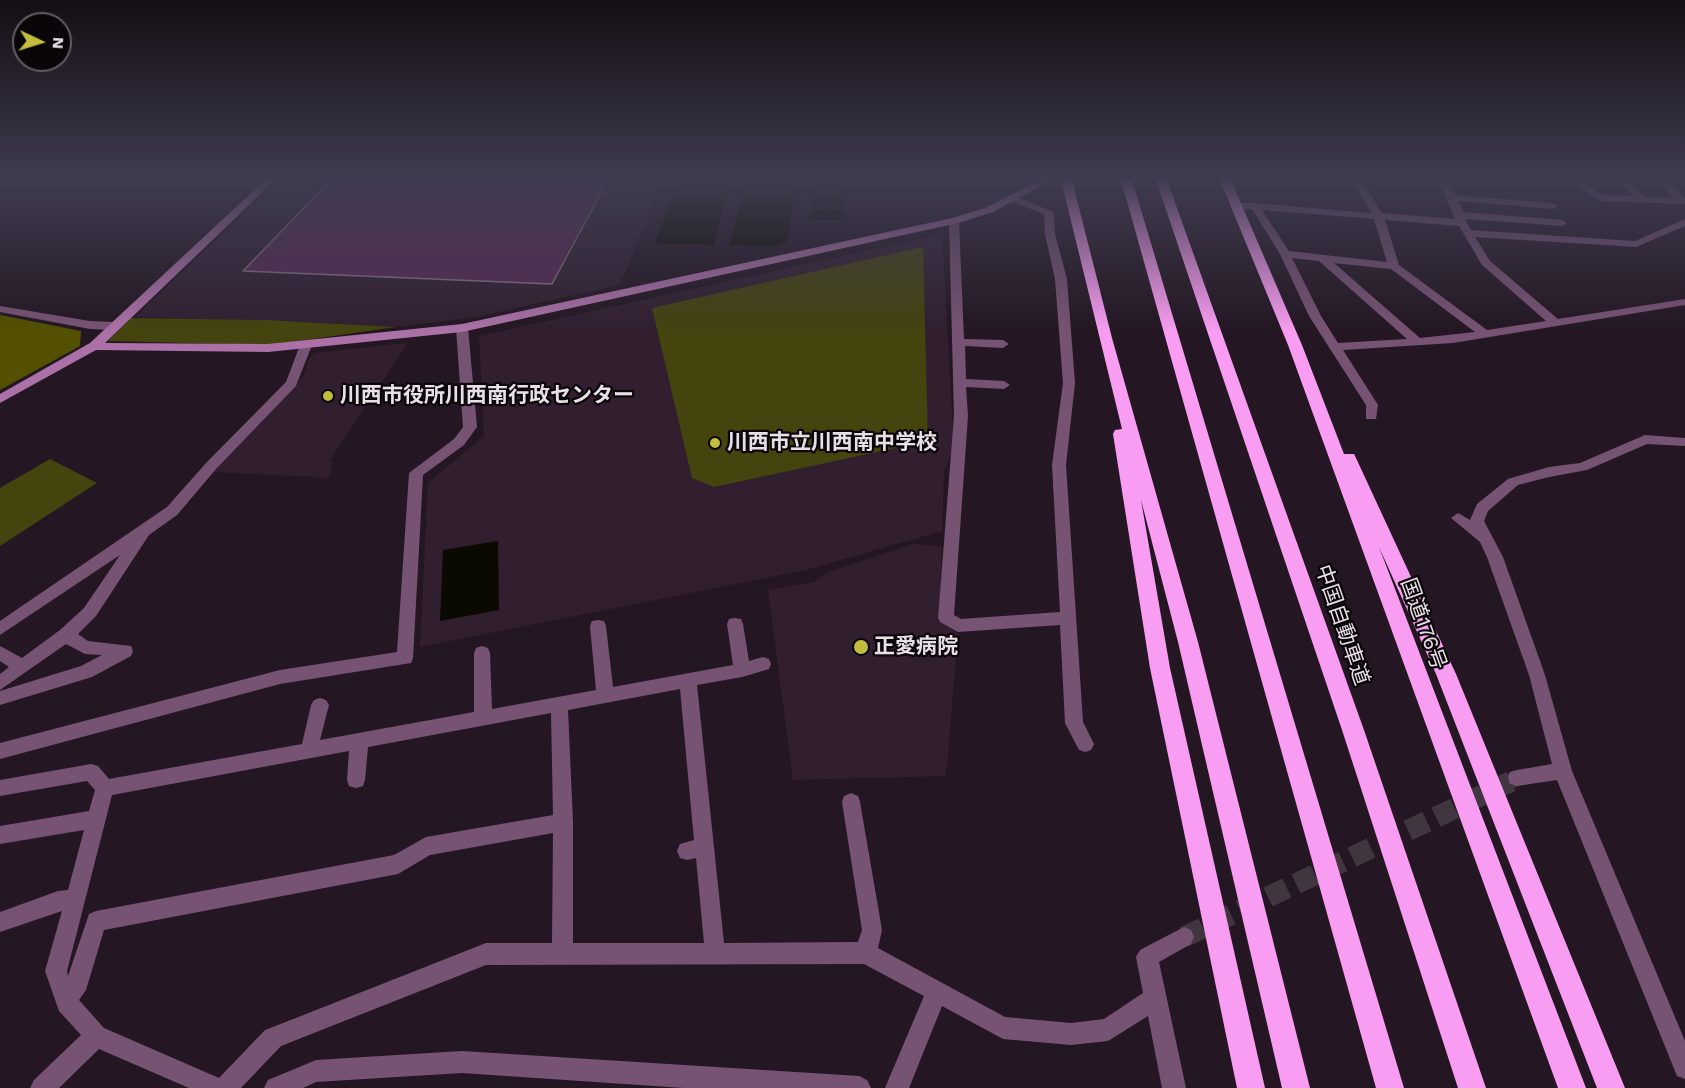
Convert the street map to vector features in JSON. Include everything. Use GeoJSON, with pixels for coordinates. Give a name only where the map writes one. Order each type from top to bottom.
{"type":"FeatureCollection","features":[{"type":"Feature","properties":{"kind":"highway"},"geometry":{"type":"LineString","coordinates":[[1079,231],[1105,338],[1188,642],[1296,1088]]}},
{"type":"Feature","properties":{"kind":"highway"},"geometry":{"type":"LineString","coordinates":[[1141,231],[1265,651],[1390,1088]]}},
{"type":"Feature","properties":{"kind":"highway","name":"中国自動車道"},"geometry":{"type":"LineString","coordinates":[[1179,231],[1353,730],[1472,1088]]}},
{"type":"Feature","properties":{"kind":"highway","name":"国道176号"},"geometry":{"type":"LineString","coordinates":[[1247,231],[1295,345],[1572,1088]]}},
{"type":"Feature","properties":{"kind":"highway"},"geometry":{"type":"LineString","coordinates":[[1105,338],[1160,668],[1251,1088]]}},
{"type":"Feature","properties":{"kind":"highway"},"geometry":{"type":"LineString","coordinates":[[1295,345],[1446,674],[1611,1088]]}},
{"type":"Feature","properties":{"kind":"street"},"geometry":{"type":"LineString","coordinates":[[0,399],[94,346],[216,231]]}},
{"type":"Feature","properties":{"kind":"street"},"geometry":{"type":"LineString","coordinates":[[94,346],[268,348],[462,328],[909,231]]}},
{"type":"Feature","properties":{"kind":"street"},"geometry":{"type":"LineString","coordinates":[[954,231],[961,416],[946,618],[958,626],[1068,618]]}},
{"type":"Feature","properties":{"kind":"street"},"geometry":{"type":"LineString","coordinates":[[1050,231],[1061,279],[1069,383],[1059,465],[1074,723],[1085,744]]}},
{"type":"Feature","properties":{"kind":"street"},"geometry":{"type":"LineString","coordinates":[[1270,231],[1285,254],[1315,316],[1372,405],[1371,416]]}},
{"type":"Feature","properties":{"kind":"street"},"geometry":{"type":"LineString","coordinates":[[1383,231],[1394,266]]}},
{"type":"Feature","properties":{"kind":"street"},"geometry":{"type":"LineString","coordinates":[[1467,231],[1486,263],[1556,323]]}},
{"type":"Feature","properties":{"kind":"street"},"geometry":{"type":"LineString","coordinates":[[1527,231],[1636,244],[1665,231]]}},
{"type":"Feature","properties":{"kind":"street"},"geometry":{"type":"LineString","coordinates":[[1285,254],[1394,266],[1485,334]]}},
{"type":"Feature","properties":{"kind":"street"},"geometry":{"type":"LineString","coordinates":[[1322,258],[1418,342]]}},
{"type":"Feature","properties":{"kind":"street"},"geometry":{"type":"LineString","coordinates":[[1336,347],[1418,342],[1485,334],[1685,302]]}},
{"type":"Feature","properties":{"kind":"street"},"geometry":{"type":"LineString","coordinates":[[0,309],[90,325],[114,326]]}},
{"type":"Feature","properties":{"kind":"street"},"geometry":{"type":"LineString","coordinates":[[0,751],[280,677],[405,658],[416,473],[459,442],[470,427],[462,328]]}},
{"type":"Feature","properties":{"kind":"street"},"geometry":{"type":"LineString","coordinates":[[958,342],[1003,344]]}},
{"type":"Feature","properties":{"kind":"street"},"geometry":{"type":"LineString","coordinates":[[0,629],[172,512],[211,466],[292,383],[306,345]]}},
{"type":"Feature","properties":{"kind":"street"},"geometry":{"type":"LineString","coordinates":[[960,383],[1004,385]]}},
{"type":"Feature","properties":{"kind":"street"},"geometry":{"type":"LineString","coordinates":[[1685,442],[1645,439],[1618,453],[1582,467],[1549,472],[1513,482],[1482,508],[1477,521],[1496,557],[1537,675],[1563,771],[1685,1068]]}},
{"type":"Feature","properties":{"kind":"street"},"geometry":{"type":"LineString","coordinates":[[1458,518],[1488,542]]}},
{"type":"Feature","properties":{"kind":"street"},"geometry":{"type":"LineString","coordinates":[[0,683],[66,635],[90,612],[144,531]]}},
{"type":"Feature","properties":{"kind":"street"},"geometry":{"type":"LineString","coordinates":[[735,624],[742,670]]}},
{"type":"Feature","properties":{"kind":"street"},"geometry":{"type":"LineString","coordinates":[[598,626],[605,695]]}},
{"type":"Feature","properties":{"kind":"street"},"geometry":{"type":"LineString","coordinates":[[0,698],[86,672],[125,651],[86,647],[66,635]]}},
{"type":"Feature","properties":{"kind":"street"},"geometry":{"type":"LineString","coordinates":[[0,653],[22,666]]}},
{"type":"Feature","properties":{"kind":"street"},"geometry":{"type":"LineString","coordinates":[[482,653],[483,719]]}},
{"type":"Feature","properties":{"kind":"street"},"geometry":{"type":"LineString","coordinates":[[105,788],[559,705],[763,664]]}},
{"type":"Feature","properties":{"kind":"street"},"geometry":{"type":"LineString","coordinates":[[688,680],[696,849],[716,953]]}},
{"type":"Feature","properties":{"kind":"street"},"geometry":{"type":"LineString","coordinates":[[309,750],[320,705]]}},
{"type":"Feature","properties":{"kind":"street"},"geometry":{"type":"LineString","coordinates":[[559,705],[563,822],[562,953]]}},
{"type":"Feature","properties":{"kind":"street"},"geometry":{"type":"LineString","coordinates":[[356,780],[359,741]]}},
{"type":"Feature","properties":{"kind":"street"},"geometry":{"type":"LineString","coordinates":[[1517,778],[1563,771]]}},
{"type":"Feature","properties":{"kind":"street"},"geometry":{"type":"LineString","coordinates":[[0,788],[92,772],[105,788]]}},
{"type":"Feature","properties":{"kind":"street"},"geometry":{"type":"LineString","coordinates":[[105,788],[56,971],[64,997],[96,1036],[216,1088]]}},
{"type":"Feature","properties":{"kind":"street"},"geometry":{"type":"LineString","coordinates":[[851,802],[872,930],[866,953]]}},
{"type":"Feature","properties":{"kind":"street"},"geometry":{"type":"LineString","coordinates":[[0,835],[97,819]]}},
{"type":"Feature","properties":{"kind":"street"},"geometry":{"type":"LineString","coordinates":[[64,997],[75,990],[96,921],[398,864],[426,846],[563,822]]}},
{"type":"Feature","properties":{"kind":"street"},"geometry":{"type":"LineString","coordinates":[[0,922],[58,901],[75,899]]}},
{"type":"Feature","properties":{"kind":"street"},"geometry":{"type":"LineString","coordinates":[[1174,1088],[1147,957],[1184,937]]}},
{"type":"Feature","properties":{"kind":"street"},"geometry":{"type":"LineString","coordinates":[[225,1088],[273,1038],[486,954],[866,953],[1003,1028],[1071,1034],[1108,1030],[1156,997]]}},
{"type":"Feature","properties":{"kind":"street"},"geometry":{"type":"LineString","coordinates":[[897,1088],[936,993]]}},
{"type":"Feature","properties":{"kind":"street"},"geometry":{"type":"LineString","coordinates":[[42,1088],[96,1036]]}},
{"type":"Feature","properties":{"kind":"street"},"geometry":{"type":"LineString","coordinates":[[276,1088],[316,1071],[462,1062],[859,1088]]}},
{"type":"Feature","properties":{"kind":"shaded area"},"geometry":{"type":"Polygon","coordinates":[[[227,231],[642,231],[620,285],[476,317],[396,327],[134,317],[227,231]]]}},
{"type":"Feature","properties":{"kind":"shaded area"},"geometry":{"type":"Polygon","coordinates":[[[659,231],[718,231],[714,245],[655,243],[659,231]]]}},
{"type":"Feature","properties":{"kind":"shaded area"},"geometry":{"type":"Polygon","coordinates":[[[733,231],[789,231],[787,242],[774,246],[730,245],[733,231]]]}},
{"type":"Feature","properties":{"kind":"shaded area","name":"川西市立川西南中学校"},"geometry":{"type":"Polygon","coordinates":[[[942,234],[954,449],[944,470],[942,531],[806,570],[420,647],[428,483],[484,436],[479,336],[942,234]]]}},
{"type":"Feature","properties":{"kind":"shaded area"},"geometry":{"type":"Polygon","coordinates":[[[923,247],[928,441],[714,487],[692,478],[652,308],[923,247]]]}},
{"type":"Feature","properties":{"kind":"shaded area"},"geometry":{"type":"Polygon","coordinates":[[[0,315],[81,331],[80,346],[0,390],[0,315]]]}},
{"type":"Feature","properties":{"kind":"shaded area"},"geometry":{"type":"Polygon","coordinates":[[[131,318],[266,320],[396,327],[271,345],[108,341],[131,318]]]}},
{"type":"Feature","properties":{"kind":"shaded area"},"geometry":{"type":"Polygon","coordinates":[[[408,343],[329,461],[334,461],[329,468],[333,469],[328,478],[213,472],[296,386],[304,375],[308,360],[315,353],[408,343]]]}},
{"type":"Feature","properties":{"kind":"shaded area"},"geometry":{"type":"Polygon","coordinates":[[[50,459],[97,483],[0,546],[0,488],[50,459]]]}},
{"type":"Feature","properties":{"kind":"shaded area"},"geometry":{"type":"Polygon","coordinates":[[[498,541],[499,610],[440,621],[443,550],[498,541]]]}},
{"type":"Feature","properties":{"kind":"shaded area"},"geometry":{"type":"Polygon","coordinates":[[[914,544],[942,547],[939,620],[958,634],[946,776],[793,780],[768,590],[814,582],[826,573],[914,544]]]}},
{"type":"Feature","properties":{"kind":"building"},"geometry":{"type":"Polygon","coordinates":[[[282,231],[581,231],[552,284],[243,271],[282,231]]]}},
{"type":"Feature","properties":{"kind":"tunnel"},"geometry":{"type":"LineString","coordinates":[[1508,782],[1517,778]]}},
{"type":"Feature","properties":{"kind":"tunnel"},"geometry":{"type":"LineString","coordinates":[[1184,937],[1512,781]]}},
{"type":"Feature","properties":{"kind":"place","name":"川西市役所川西南行政センター"},"geometry":{"type":"Point","coordinates":[328,396]}},
{"type":"Feature","properties":{"kind":"place","name":"川西市立川西南中学校"},"geometry":{"type":"Point","coordinates":[715,443]}},
{"type":"Feature","properties":{"kind":"place","name":"正愛病院"},"geometry":{"type":"Point","coordinates":[861,647]}}]}
